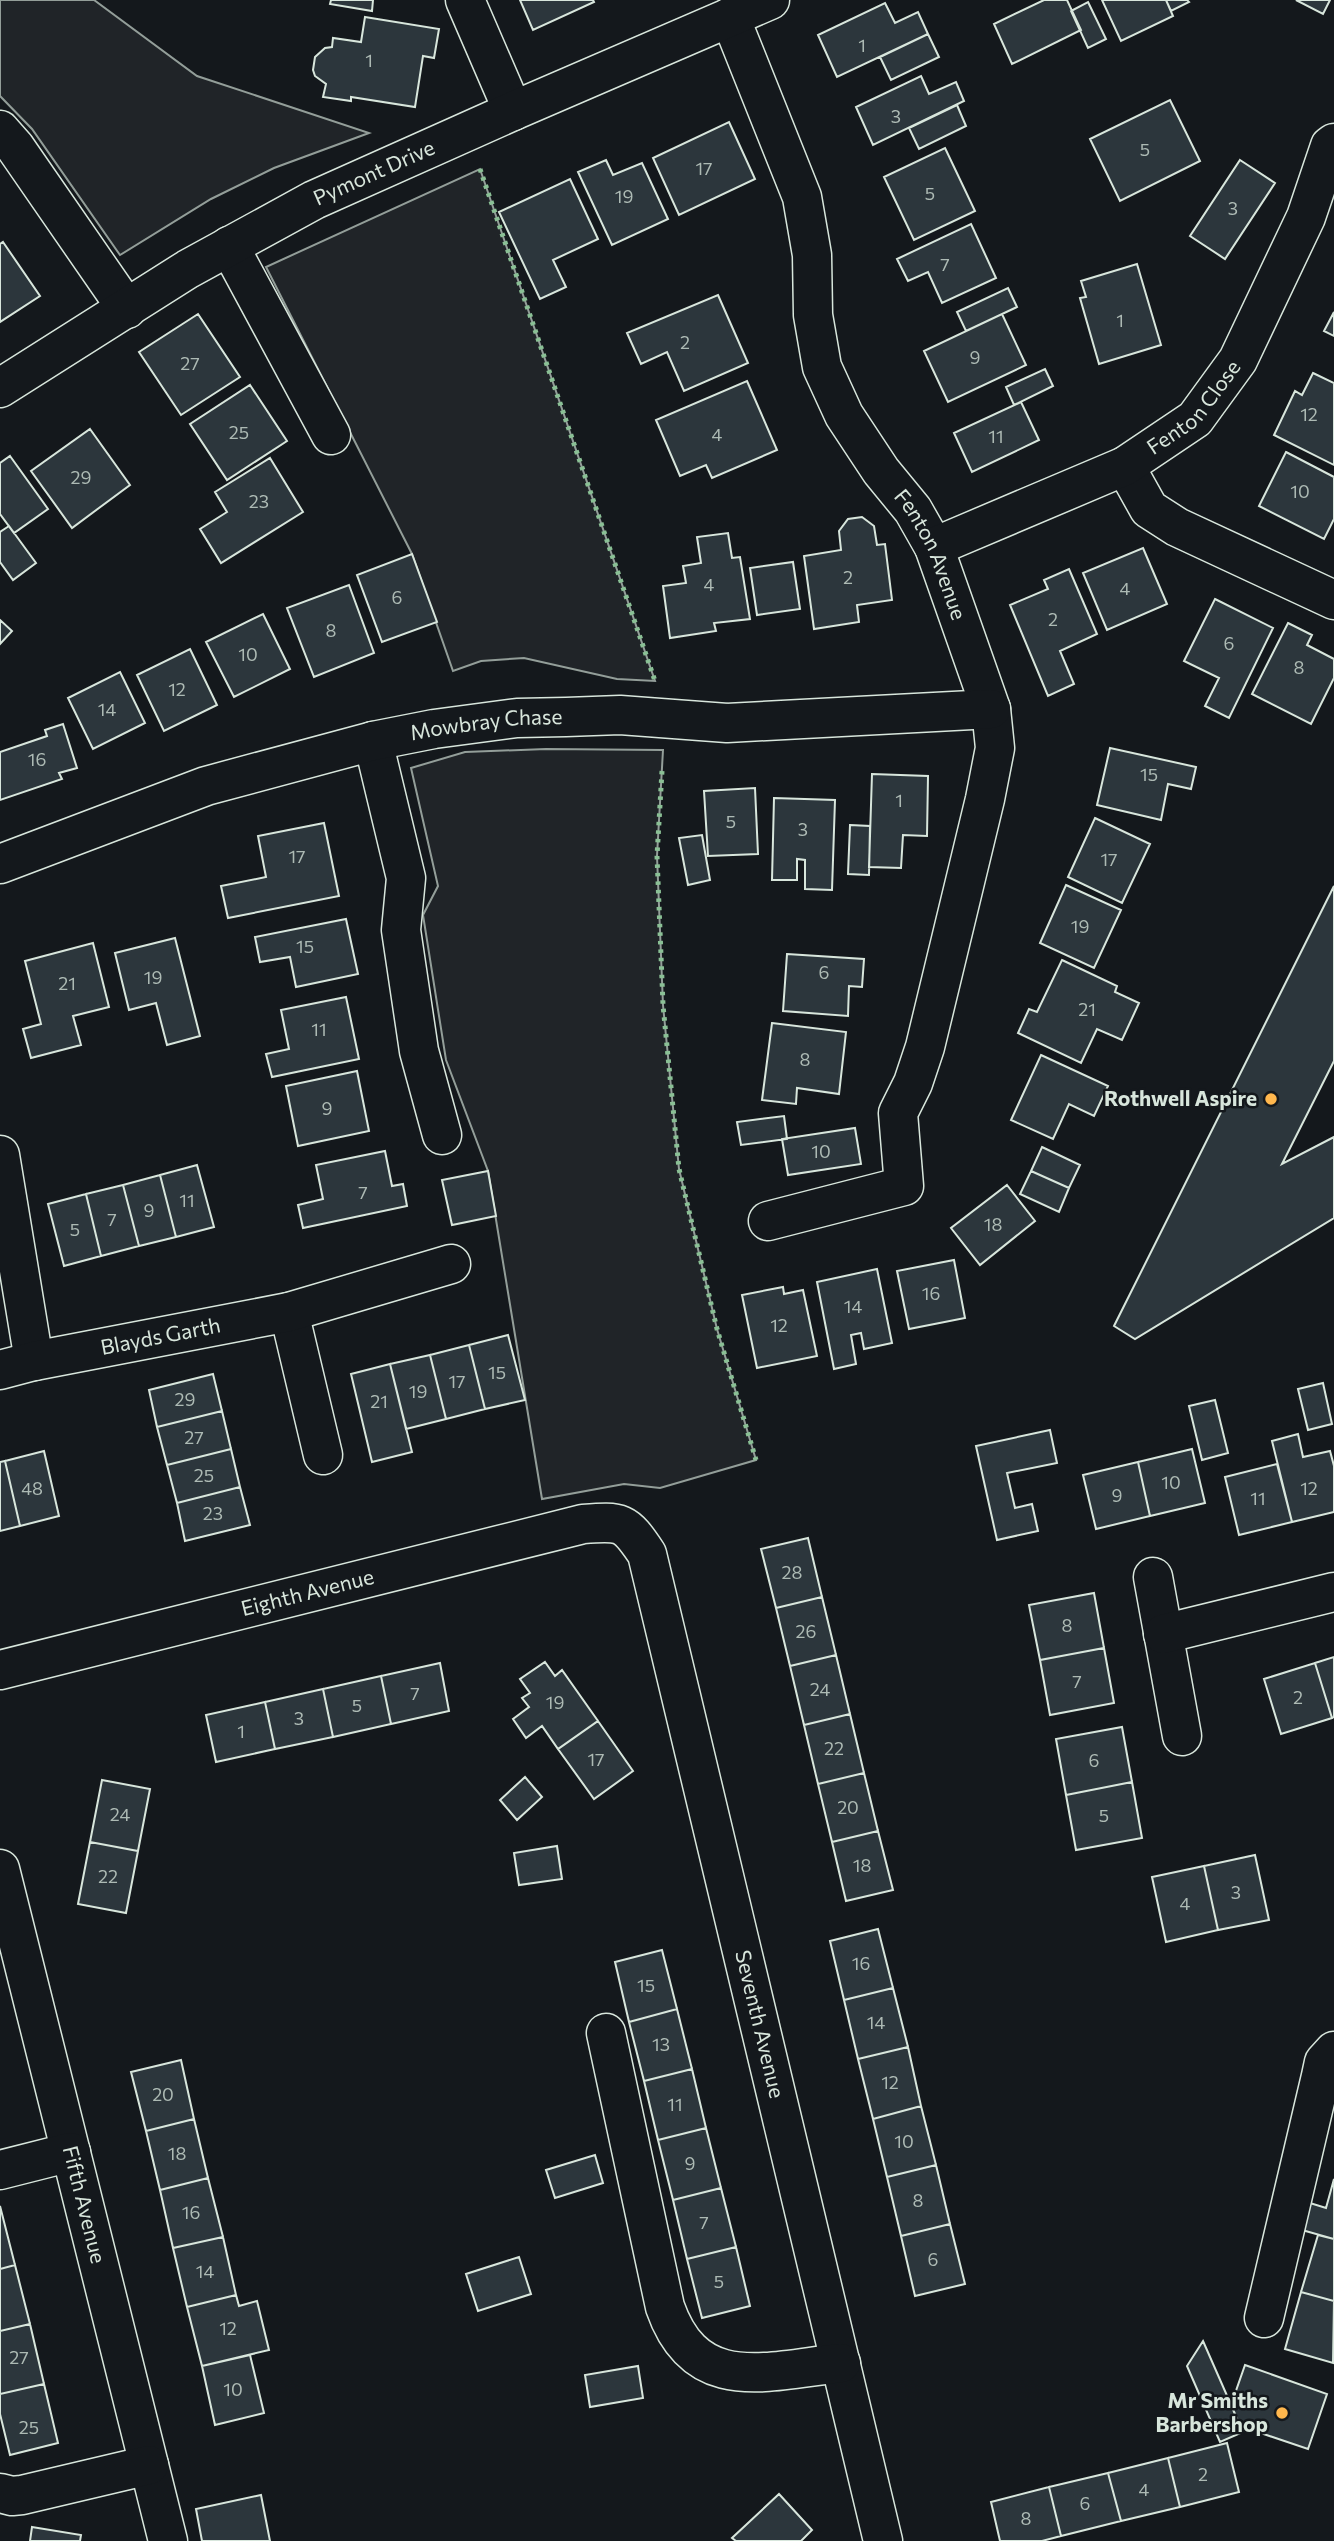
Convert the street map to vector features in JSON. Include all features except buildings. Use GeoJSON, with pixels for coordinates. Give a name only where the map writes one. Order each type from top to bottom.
{"type":"FeatureCollection","features":[{"type":"Feature","properties":{"kind":"street"},"geometry":{"type":"LineString","coordinates":[[465,0],[513,111]]}},
{"type":"Feature","properties":{"kind":"street","name":"Pymont Drive"},"geometry":{"type":"LineString","coordinates":[[0,388],[229,246],[314,200],[770,0]]}},
{"type":"Feature","properties":{"kind":"street","name":"Fenton Avenue"},"geometry":{"type":"LineString","coordinates":[[730,17],[802,197],[812,255],[813,315],[822,367],[844,415],[881,471],[913,510],[934,547],[991,709],[995,748],[925,1047],[913,1083],[898,1113],[904,1186],[768,1221]]}},
{"type":"Feature","properties":{"kind":"street"},"geometry":{"type":"LineString","coordinates":[[0,130],[15,146],[127,309]]}},
{"type":"Feature","properties":{"kind":"street","name":"Fenton Close"},"geometry":{"type":"LineString","coordinates":[[934,547],[1125,466],[1195,419],[1238,360],[1306,217],[1332,144]]}},
{"type":"Feature","properties":{"kind":"street"},"geometry":{"type":"LineString","coordinates":[[229,246],[331,435]]}},
{"type":"Feature","properties":{"kind":"street"},"geometry":{"type":"LineString","coordinates":[[1125,466],[1149,509],[1177,527],[1334,600]]}},
{"type":"Feature","properties":{"kind":"street","name":"Mowbray Chase"},"geometry":{"type":"LineString","coordinates":[[0,864],[205,786],[373,741],[434,729],[517,719],[620,715],[727,723],[991,709]]}},
{"type":"Feature","properties":{"kind":"street"},"geometry":{"type":"LineString","coordinates":[[373,741],[406,878],[401,930],[419,1051],[442,1135]]}},
{"type":"Feature","properties":{"kind":"street","name":"Blayds Garth"},"geometry":{"type":"LineString","coordinates":[[0,1156],[17,1366],[289,1312],[451,1264]]}},
{"type":"Feature","properties":{"kind":"street"},"geometry":{"type":"LineString","coordinates":[[289,1312],[323,1455]]}},
{"type":"Feature","properties":{"kind":"street","name":"Eighth Avenue"},"geometry":{"type":"LineString","coordinates":[[0,1670],[583,1524],[614,1521]]}},
{"type":"Feature","properties":{"kind":"street","name":"Seventh Avenue"},"geometry":{"type":"LineString","coordinates":[[614,1521],[632,1532],[647,1554],[883,2541]]}},
{"type":"Feature","properties":{"kind":"street"},"geometry":{"type":"LineString","coordinates":[[1153,1577],[1182,1735]]}},
{"type":"Feature","properties":{"kind":"street"},"geometry":{"type":"LineString","coordinates":[[1163,1634],[1334,1592]]}},
{"type":"Feature","properties":{"kind":"street","name":"Fifth Avenue"},"geometry":{"type":"LineString","coordinates":[[0,1869],[168,2541]]}},
{"type":"Feature","properties":{"kind":"street"},"geometry":{"type":"LineString","coordinates":[[606,2033],[664,2307],[673,2329],[686,2348],[705,2363],[726,2371],[750,2372],[841,2363]]}},
{"type":"Feature","properties":{"kind":"street"},"geometry":{"type":"LineString","coordinates":[[1264,2318],[1324,2062],[1334,2051]]}},
{"type":"Feature","properties":{"kind":"street"},"geometry":{"type":"LineString","coordinates":[[0,2170],[71,2152]]}},
{"type":"Feature","properties":{"kind":"street"},"geometry":{"type":"LineString","coordinates":[[0,2493],[22,2495],[149,2465]]}},
{"type":"Feature","properties":{"kind":"shaded area"},"geometry":{"type":"Polygon","coordinates":[[[0,0],[94,0],[197,76],[369,133],[274,168],[211,199],[120,255],[32,129],[0,96],[0,0]]]}},
{"type":"Feature","properties":{"kind":"shaded area"},"geometry":{"type":"Polygon","coordinates":[[[480,169],[655,681],[617,679],[524,658],[481,661],[453,671],[412,554],[266,267],[480,169]]]}},
{"type":"Feature","properties":{"kind":"shaded area"},"geometry":{"type":"Polygon","coordinates":[[[546,749],[663,750],[657,856],[663,1005],[679,1169],[717,1329],[756,1460],[660,1488],[624,1484],[542,1499],[488,1171],[446,1060],[423,915],[438,886],[411,768],[465,752],[546,749]]]}},
{"type":"Feature","properties":{"kind":"hedge"},"geometry":{"type":"LineString","coordinates":[[480,169],[655,681]]}},
{"type":"Feature","properties":{"kind":"hedge"},"geometry":{"type":"LineString","coordinates":[[662,771],[657,856],[663,1005],[679,1169],[717,1329],[756,1460]]}},
{"type":"Feature","properties":{"kind":"place","name":"Rothwell Aspire"},"geometry":{"type":"Point","coordinates":[1271,1099]}},
{"type":"Feature","properties":{"kind":"place","name":"Mr Smiths Barbershop"},"geometry":{"type":"Point","coordinates":[1282,2413]}}]}
